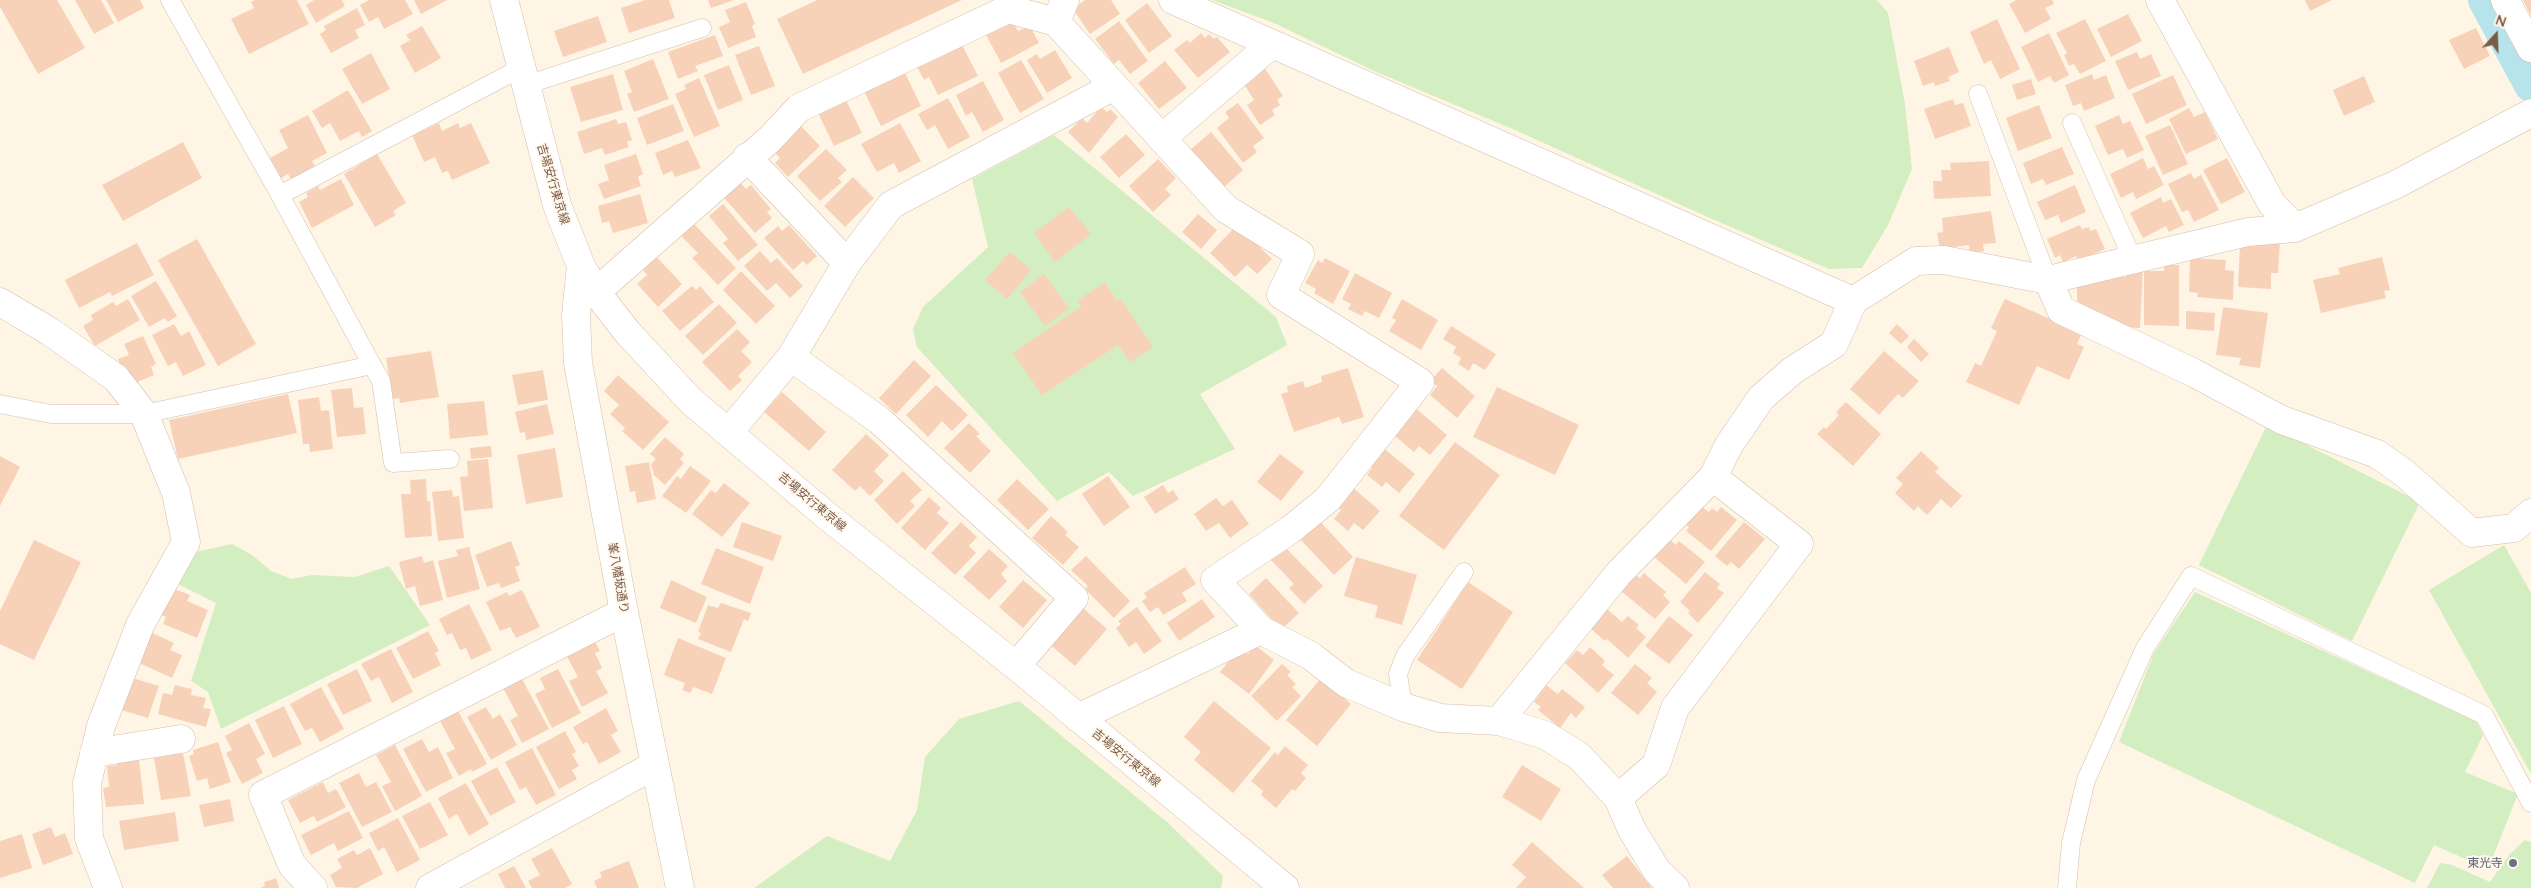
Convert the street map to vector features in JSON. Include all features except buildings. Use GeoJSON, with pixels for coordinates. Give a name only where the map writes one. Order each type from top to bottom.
{"type":"FeatureCollection","features":[{"type":"Feature","properties":{"kind":"street","name":"吉場安行東京線"},"geometry":{"type":"LineString","coordinates":[[504,0],[558,205],[581,266],[596,292],[622,326],[691,401],[827,516],[1016,666],[1285,888]]}},
{"type":"Feature","properties":{"kind":"street"},"geometry":{"type":"LineString","coordinates":[[1173,0],[1853,301]]}},
{"type":"Feature","properties":{"kind":"street"},"geometry":{"type":"LineString","coordinates":[[2160,0],[2272,204],[2295,228]]}},
{"type":"Feature","properties":{"kind":"street"},"geometry":{"type":"LineString","coordinates":[[2506,0],[2531,48]]}},
{"type":"Feature","properties":{"kind":"street"},"geometry":{"type":"LineString","coordinates":[[596,292],[747,157],[770,139],[799,108],[1008,9],[1061,11],[1114,86],[1226,209],[1300,254],[1281,295],[1420,382],[1328,499],[1290,530],[1215,580],[1261,630],[1311,656],[1346,682],[1403,707],[1440,718],[1499,721],[1545,735],[1579,756],[1618,798],[1632,830],[1657,871],[1675,888]]}},
{"type":"Feature","properties":{"kind":"street"},"geometry":{"type":"LineString","coordinates":[[1162,138],[1272,44]]}},
{"type":"Feature","properties":{"kind":"street"},"geometry":{"type":"LineString","coordinates":[[729,432],[791,357],[846,263],[891,205],[1114,86]]}},
{"type":"Feature","properties":{"kind":"street"},"geometry":{"type":"LineString","coordinates":[[1499,721],[1618,574],[1713,477],[1728,445],[1761,398],[1792,371],[1834,344],[1853,301],[1916,261],[1944,260],[2048,280],[2248,232],[2295,228],[2395,186],[2531,113]]}},
{"type":"Feature","properties":{"kind":"street"},"geometry":{"type":"LineString","coordinates":[[747,157],[846,263]]}},
{"type":"Feature","properties":{"kind":"street","name":"峯八幡坂通り"},"geometry":{"type":"LineString","coordinates":[[581,266],[576,315],[578,363],[624,612],[680,888]]}},
{"type":"Feature","properties":{"kind":"street"},"geometry":{"type":"LineString","coordinates":[[2048,280],[2061,310],[2194,373],[2282,420],[2377,454],[2404,473],[2472,533],[2514,528],[2531,513]]}},
{"type":"Feature","properties":{"kind":"street"},"geometry":{"type":"LineString","coordinates":[[0,302],[49,331],[116,378],[144,414],[176,493],[186,542],[140,625],[101,726],[87,783],[89,838],[108,888]]}},
{"type":"Feature","properties":{"kind":"street"},"geometry":{"type":"LineString","coordinates":[[791,357],[879,420],[1074,598],[1016,666]]}},
{"type":"Feature","properties":{"kind":"street"},"geometry":{"type":"LineString","coordinates":[[1618,798],[1656,766],[1675,708],[1799,544],[1713,477]]}},
{"type":"Feature","properties":{"kind":"street"},"geometry":{"type":"LineString","coordinates":[[313,888],[292,866],[263,795],[624,612]]}},
{"type":"Feature","properties":{"kind":"street"},"geometry":{"type":"LineString","coordinates":[[1078,718],[1261,630]]}},
{"type":"Feature","properties":{"kind":"street"},"geometry":{"type":"LineString","coordinates":[[94,753],[181,739]]}},
{"type":"Feature","properties":{"kind":"street"},"geometry":{"type":"LineString","coordinates":[[430,888],[655,765]]}},
{"type":"Feature","properties":{"kind":"lane"},"geometry":{"type":"LineString","coordinates":[[170,0],[280,195],[381,381],[393,463],[450,459]]}},
{"type":"Feature","properties":{"kind":"lane"},"geometry":{"type":"LineString","coordinates":[[280,195],[524,77],[702,28]]}},
{"type":"Feature","properties":{"kind":"lane"},"geometry":{"type":"LineString","coordinates":[[1978,94],[2048,280]]}},
{"type":"Feature","properties":{"kind":"lane"},"geometry":{"type":"LineString","coordinates":[[2072,123],[2133,260]]}},
{"type":"Feature","properties":{"kind":"lane"},"geometry":{"type":"LineString","coordinates":[[0,404],[51,414],[144,414],[372,365]]}},
{"type":"Feature","properties":{"kind":"lane"},"geometry":{"type":"LineString","coordinates":[[1403,707],[1398,674],[1405,656],[1464,572]]}},
{"type":"Feature","properties":{"kind":"lane"},"geometry":{"type":"LineString","coordinates":[[2067,888],[2071,843],[2086,780],[2145,648],[2191,576],[2484,714],[2531,803]]}},
{"type":"Feature","properties":{"kind":"green space"},"geometry":{"type":"Polygon","coordinates":[[[1212,0],[1877,0],[1888,13],[1905,104],[1912,169],[1888,225],[1862,268],[1829,269],[1710,218],[1515,130],[1374,71],[1274,23],[1212,0]]]}},
{"type":"Feature","properties":{"kind":"green space"},"geometry":{"type":"Polygon","coordinates":[[[1054,135],[1276,317],[1287,345],[1200,394],[1235,449],[1133,496],[1109,472],[1057,501],[917,347],[913,329],[923,307],[988,247],[972,179],[1054,135]]]}},
{"type":"Feature","properties":{"kind":"green space"},"geometry":{"type":"Polygon","coordinates":[[[2267,425],[2420,502],[2352,641],[2199,565],[2267,425]]]}},
{"type":"Feature","properties":{"kind":"green space"},"geometry":{"type":"Polygon","coordinates":[[[232,544],[252,555],[271,571],[292,579],[312,575],[355,577],[389,566],[430,625],[221,729],[208,692],[191,681],[216,603],[176,583],[187,559],[196,552],[232,544]]]}},
{"type":"Feature","properties":{"kind":"green space"},"geometry":{"type":"Polygon","coordinates":[[[2504,545],[2531,593],[2531,774],[2429,590],[2504,545]]]}},
{"type":"Feature","properties":{"kind":"green space"},"geometry":{"type":"Polygon","coordinates":[[[2195,592],[2476,721],[2483,735],[2465,772],[2518,794],[2488,869],[2434,845],[2415,883],[2119,742],[2154,653],[2195,592]]]}},
{"type":"Feature","properties":{"kind":"green space"},"geometry":{"type":"Polygon","coordinates":[[[1019,701],[1167,822],[1223,876],[1221,888],[754,888],[827,836],[890,861],[917,810],[925,757],[959,719],[1019,701]]]}},
{"type":"Feature","properties":{"kind":"green space","name":"東光寺"},"geometry":{"type":"Polygon","coordinates":[[[2525,840],[2531,842],[2531,888],[2427,888],[2440,863],[2452,865],[2490,882],[2509,855],[2525,840]]]}},
{"type":"Feature","properties":{"kind":"waterway"},"geometry":{"type":"LineString","coordinates":[[2485,0],[2531,85]]}},
{"type":"Feature","properties":{"kind":"place","name":"東光寺"},"geometry":{"type":"Point","coordinates":[2513,863]}}]}
